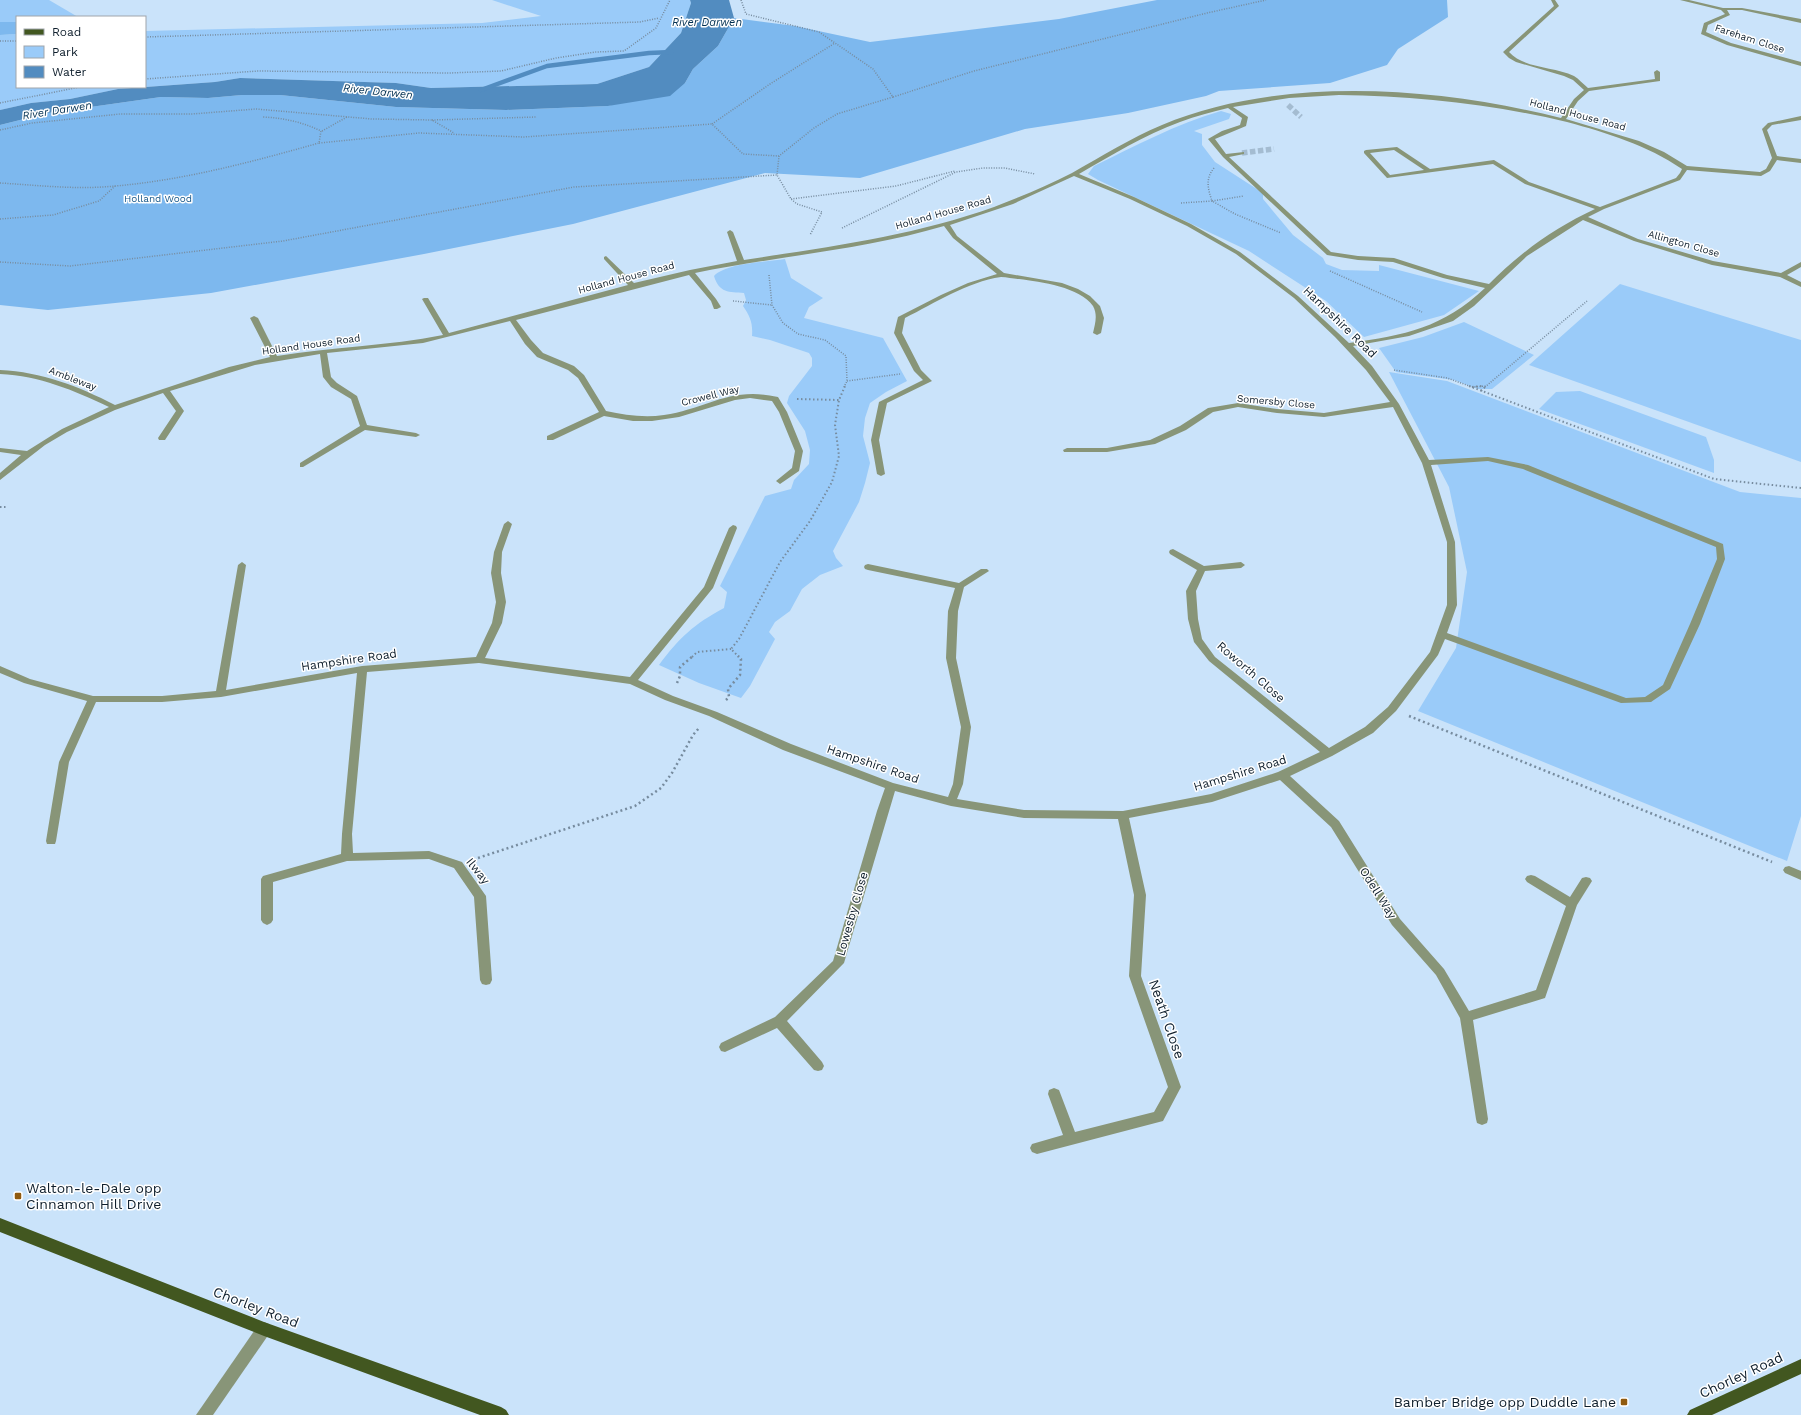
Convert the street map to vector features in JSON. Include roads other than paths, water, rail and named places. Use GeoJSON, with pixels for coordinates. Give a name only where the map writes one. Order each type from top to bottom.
{"type":"FeatureCollection","features":[{"type":"Feature","properties":{"kind":"main road","name":"Chorley Road"},"geometry":{"type":"LineString","coordinates":[[0,1225],[264,1329],[502,1415]]}},
{"type":"Feature","properties":{"kind":"main road","name":"Chorley Road"},"geometry":{"type":"LineString","coordinates":[[1695,1415],[1801,1366]]}},
{"type":"Feature","properties":{"kind":"street"},"geometry":{"type":"LineString","coordinates":[[1553,0],[1557,6],[1506,52],[1509,56],[1523,62],[1572,78],[1587,90]]}},
{"type":"Feature","properties":{"kind":"street","name":"Fareham Close"},"geometry":{"type":"LineString","coordinates":[[1682,0],[1723,8],[1728,14],[1706,24],[1703,33],[1729,44],[1801,64]]}},
{"type":"Feature","properties":{"kind":"street"},"geometry":{"type":"LineString","coordinates":[[1723,8],[1742,9],[1801,21]]}},
{"type":"Feature","properties":{"kind":"street"},"geometry":{"type":"LineString","coordinates":[[1563,119],[1576,100],[1587,90],[1658,80],[1657,72]]}},
{"type":"Feature","properties":{"kind":"street","name":"Holland House Road"},"geometry":{"type":"LineString","coordinates":[[1,476],[26,454],[61,432],[114,407],[165,390],[274,358],[323,351],[423,341],[690,272],[741,262],[883,240],[946,224],[993,210],[1063,180],[1146,133],[1193,115],[1228,106],[1280,98],[1324,94],[1370,93],[1424,96],[1479,103],[1530,111],[1611,133],[1664,154],[1685,168]]}},
{"type":"Feature","properties":{"kind":"street"},"geometry":{"type":"LineString","coordinates":[[1280,98],[1288,105]]}},
{"type":"Feature","properties":{"kind":"street"},"geometry":{"type":"LineString","coordinates":[[1228,106],[1245,117],[1243,126],[1224,132],[1211,140],[1225,156],[1328,254],[1394,260],[1451,278],[1491,287]]}},
{"type":"Feature","properties":{"kind":"street"},"geometry":{"type":"LineString","coordinates":[[1775,158],[1764,130],[1770,124],[1801,118]]}},
{"type":"Feature","properties":{"kind":"street"},"geometry":{"type":"LineString","coordinates":[[1429,171],[1396,148],[1366,152],[1389,177],[1494,162],[1527,182],[1601,209]]}},
{"type":"Feature","properties":{"kind":"street"},"geometry":{"type":"LineString","coordinates":[[1225,156],[1242,153]]}},
{"type":"Feature","properties":{"kind":"street"},"geometry":{"type":"LineString","coordinates":[[1775,158],[1801,161]]}},
{"type":"Feature","properties":{"kind":"street"},"geometry":{"type":"LineString","coordinates":[[1347,345],[1381,340],[1442,322],[1462,313],[1491,287],[1511,266],[1534,248],[1601,209],[1678,179],[1683,174],[1685,168],[1761,174],[1768,170],[1775,158]]}},
{"type":"Feature","properties":{"kind":"street","name":"Hampshire Road"},"geometry":{"type":"LineString","coordinates":[[0,669],[27,681],[93,699],[162,699],[222,694],[362,669],[479,660],[632,681],[669,698],[713,714],[787,747],[891,786],[951,802],[1024,814],[1122,815],[1212,798],[1282,775],[1328,753],[1369,730],[1392,710],[1435,653],[1452,605],[1451,542],[1426,463],[1395,404],[1369,368],[1296,297],[1238,252],[1189,225],[1132,198],[1074,174]]}},
{"type":"Feature","properties":{"kind":"street","name":"Allington Close"},"geometry":{"type":"LineString","coordinates":[[1584,218],[1636,240],[1678,254],[1712,263],[1782,275],[1801,286]]}},
{"type":"Feature","properties":{"kind":"street"},"geometry":{"type":"LineString","coordinates":[[946,224],[955,237],[1002,275]]}},
{"type":"Feature","properties":{"kind":"street"},"geometry":{"type":"LineString","coordinates":[[730,232],[741,262]]}},
{"type":"Feature","properties":{"kind":"street"},"geometry":{"type":"LineString","coordinates":[[606,258],[633,286]]}},
{"type":"Feature","properties":{"kind":"street"},"geometry":{"type":"LineString","coordinates":[[1782,275],[1801,264]]}},
{"type":"Feature","properties":{"kind":"street"},"geometry":{"type":"LineString","coordinates":[[690,272],[714,300],[717,307]]}},
{"type":"Feature","properties":{"kind":"street"},"geometry":{"type":"LineString","coordinates":[[881,474],[875,440],[883,402],[928,382],[918,371],[898,332],[902,317],[970,284],[1002,275],[1059,284],[1074,288],[1088,297],[1096,307],[1100,317],[1097,333]]}},
{"type":"Feature","properties":{"kind":"street"},"geometry":{"type":"LineString","coordinates":[[426,299],[447,336]]}},
{"type":"Feature","properties":{"kind":"street"},"geometry":{"type":"LineString","coordinates":[[254,318],[274,358]]}},
{"type":"Feature","properties":{"kind":"street"},"geometry":{"type":"LineString","coordinates":[[512,319],[528,342],[540,355],[571,368],[581,377],[603,413],[550,438]]}},
{"type":"Feature","properties":{"kind":"street"},"geometry":{"type":"LineString","coordinates":[[323,351],[327,377],[334,385],[354,398],[364,427]]}},
{"type":"Feature","properties":{"kind":"street","name":"Ambleway"},"geometry":{"type":"LineString","coordinates":[[0,372],[20,372],[49,378],[86,392],[114,407]]}},
{"type":"Feature","properties":{"kind":"street"},"geometry":{"type":"LineString","coordinates":[[162,438],[180,411],[165,390]]}},
{"type":"Feature","properties":{"kind":"street","name":"Crowell Way"},"geometry":{"type":"LineString","coordinates":[[603,413],[632,418],[652,419],[673,415],[719,401],[748,396],[775,399],[783,412],[800,451],[796,469],[780,481]]}},
{"type":"Feature","properties":{"kind":"street","name":"Somersby Close"},"geometry":{"type":"LineString","coordinates":[[1067,450],[1107,450],[1152,442],[1183,428],[1211,410],[1238,406],[1324,415],[1395,404]]}},
{"type":"Feature","properties":{"kind":"street"},"geometry":{"type":"LineString","coordinates":[[303,465],[364,427],[416,435]]}},
{"type":"Feature","properties":{"kind":"street"},"geometry":{"type":"LineString","coordinates":[[0,450],[26,454]]}},
{"type":"Feature","properties":{"kind":"street"},"geometry":{"type":"LineString","coordinates":[[1426,463],[1488,459],[1524,467],[1720,546],[1721,559],[1695,624],[1667,687],[1648,700],[1625,701],[1442,634]]}},
{"type":"Feature","properties":{"kind":"street"},"geometry":{"type":"LineString","coordinates":[[479,660],[497,623],[501,602],[496,573],[498,552],[508,524]]}},
{"type":"Feature","properties":{"kind":"street"},"geometry":{"type":"LineString","coordinates":[[632,681],[708,588],[733,528]]}},
{"type":"Feature","properties":{"kind":"street"},"geometry":{"type":"LineString","coordinates":[[1173,552],[1202,569],[1241,565]]}},
{"type":"Feature","properties":{"kind":"street"},"geometry":{"type":"LineString","coordinates":[[222,694],[223,676],[242,566]]}},
{"type":"Feature","properties":{"kind":"street"},"geometry":{"type":"LineString","coordinates":[[868,568],[960,586]]}},
{"type":"Feature","properties":{"kind":"street","name":"Roworth Close"},"geometry":{"type":"LineString","coordinates":[[1202,569],[1191,591],[1193,619],[1197,640],[1212,658],[1328,753]]}},
{"type":"Feature","properties":{"kind":"street"},"geometry":{"type":"LineString","coordinates":[[951,802],[958,784],[966,727],[950,658],[953,611],[960,586],[984,571]]}},
{"type":"Feature","properties":{"kind":"street"},"geometry":{"type":"LineString","coordinates":[[347,857],[346,834],[362,669]]}},
{"type":"Feature","properties":{"kind":"street"},"geometry":{"type":"LineString","coordinates":[[51,841],[64,762],[93,699]]}},
{"type":"Feature","properties":{"kind":"street","name":"Odell Way"},"geometry":{"type":"LineString","coordinates":[[1282,775],[1335,824],[1396,922],[1440,972],[1466,1017],[1482,1119]]}},
{"type":"Feature","properties":{"kind":"street","name":"Lowesby Close"},"geometry":{"type":"LineString","coordinates":[[725,1047],[779,1021],[838,963],[882,811],[891,786]]}},
{"type":"Feature","properties":{"kind":"street","name":"Neath Close"},"geometry":{"type":"LineString","coordinates":[[1037,1148],[1158,1118],[1175,1088],[1135,976],[1140,895],[1122,815]]}},
{"type":"Feature","properties":{"kind":"street","name":"Ilway"},"geometry":{"type":"LineString","coordinates":[[267,920],[267,879],[347,857],[430,855],[458,865],[480,896],[486,980]]}},
{"type":"Feature","properties":{"kind":"street"},"geometry":{"type":"LineString","coordinates":[[1789,870],[1801,876]]}},
{"type":"Feature","properties":{"kind":"street"},"geometry":{"type":"LineString","coordinates":[[1531,879],[1572,904]]}},
{"type":"Feature","properties":{"kind":"street"},"geometry":{"type":"LineString","coordinates":[[1466,1017],[1541,994],[1572,904],[1586,881]]}},
{"type":"Feature","properties":{"kind":"street"},"geometry":{"type":"LineString","coordinates":[[779,1021],[818,1066]]}},
{"type":"Feature","properties":{"kind":"street"},"geometry":{"type":"LineString","coordinates":[[1054,1094],[1072,1139]]}},
{"type":"Feature","properties":{"kind":"street"},"geometry":{"type":"LineString","coordinates":[[204,1415],[264,1329]]}},
{"type":"Feature","properties":{"kind":"water","name":"River Darwen"},"geometry":{"type":"Polygon","coordinates":[[[690,0],[729,0],[734,18],[718,46],[693,69],[685,83],[670,96],[608,106],[506,110],[396,107],[280,95],[242,95],[208,98],[161,97],[48,113],[0,125],[0,110],[31,103],[70,99],[118,89],[215,82],[240,78],[396,83],[431,88],[597,84],[649,67],[681,33],[691,3],[690,0]]]}},
{"type":"Feature","properties":{"kind":"waterway"},"geometry":{"type":"LineString","coordinates":[[481,90],[547,66],[649,53],[672,52]]}},
{"type":"Feature","properties":{"kind":"tunnel"},"geometry":{"type":"LineString","coordinates":[[1288,105],[1301,117]]}},
{"type":"Feature","properties":{"kind":"tunnel"},"geometry":{"type":"LineString","coordinates":[[1242,153],[1274,149]]}},
{"type":"Feature","properties":{"kind":"place","name":"Walton-le-Dale opp Cinnamon Hill Drive"},"geometry":{"type":"Point","coordinates":[18,1196]}},
{"type":"Feature","properties":{"kind":"place","name":"Bamber Bridge opp Duddle Lane"},"geometry":{"type":"Point","coordinates":[1624,1402]}},
{"type":"Feature","properties":{"kind":"park label","name":"Holland Wood"},"geometry":{"type":"Point","coordinates":[158,198]}}]}
